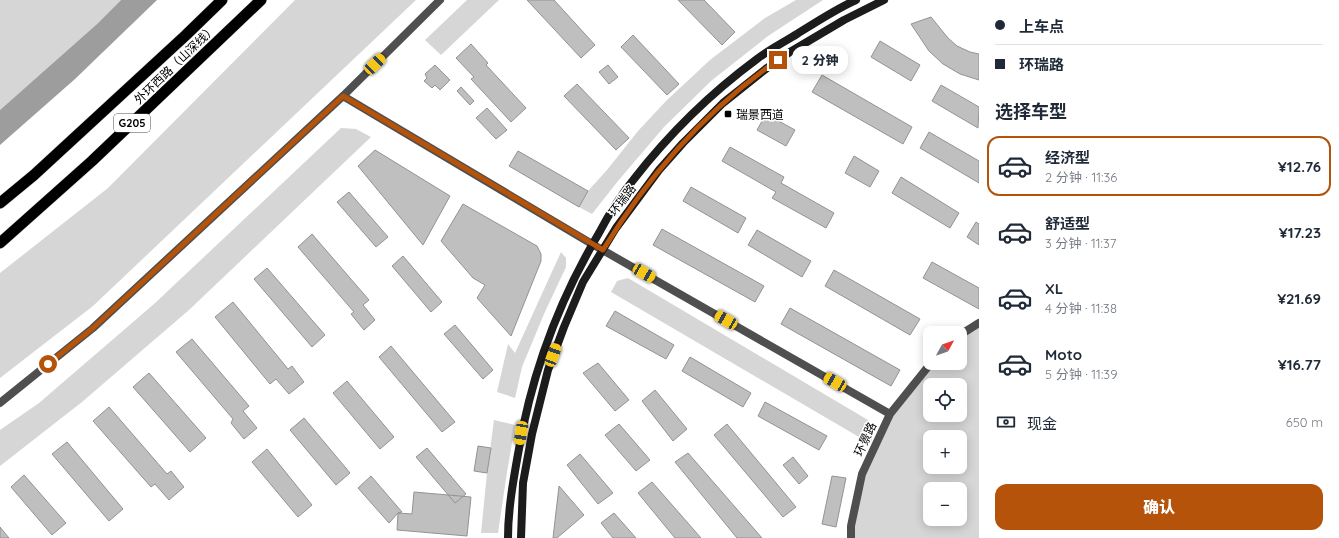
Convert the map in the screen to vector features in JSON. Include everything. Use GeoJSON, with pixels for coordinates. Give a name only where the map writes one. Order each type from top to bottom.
{"type":"FeatureCollection","features":[{"type":"Feature","properties":{"kind":"highway","name":"外环西路（山深线）"},"geometry":{"type":"LineString","coordinates":[[0,203],[51,159],[222,0]]}},
{"type":"Feature","properties":{"kind":"highway","name":"外环西路（山深线）"},"geometry":{"type":"LineString","coordinates":[[0,243],[92,162],[261,0]]}},
{"type":"Feature","properties":{"kind":"main road","name":"环瑞路"},"geometry":{"type":"LineString","coordinates":[[508,538],[511,497],[521,433],[538,367],[552,327],[571,284],[611,212],[633,180],[663,145],[712,95],[759,57],[856,0]]}},
{"type":"Feature","properties":{"kind":"main road","name":"环瑞路"},"geometry":{"type":"LineString","coordinates":[[521,538],[523,483],[532,434],[548,370],[583,282],[616,228],[659,170],[683,143],[723,103],[790,52],[844,20],[884,0]]}},
{"type":"Feature","properties":{"kind":"street"},"geometry":{"type":"LineString","coordinates":[[0,403],[93,328],[343,96],[440,0]]}},
{"type":"Feature","properties":{"kind":"street"},"geometry":{"type":"LineString","coordinates":[[343,96],[592,244],[890,414]]}},
{"type":"Feature","properties":{"kind":"street"},"geometry":{"type":"LineString","coordinates":[[967,331],[979,323]]}},
{"type":"Feature","properties":{"kind":"street","name":"环景路"},"geometry":{"type":"LineString","coordinates":[[851,538],[851,526],[862,474],[890,414],[925,370]]}},
{"type":"Feature","properties":{"kind":"shaded area"},"geometry":{"type":"Polygon","coordinates":[[[0,0],[121,0],[97,24],[0,110],[0,0]]]}},
{"type":"Feature","properties":{"kind":"shaded area"},"geometry":{"type":"Polygon","coordinates":[[[121,0],[157,0],[75,79],[0,145],[0,110],[97,24],[121,0]]]}},
{"type":"Feature","properties":{"kind":"shaded area"},"geometry":{"type":"Polygon","coordinates":[[[295,0],[416,0],[93,306],[0,378],[0,273],[108,188],[295,0]]]}},
{"type":"Feature","properties":{"kind":"shaded area"},"geometry":{"type":"Polygon","coordinates":[[[467,0],[499,0],[441,55],[425,40],[467,0]]]}},
{"type":"Feature","properties":{"kind":"shaded area"},"geometry":{"type":"Polygon","coordinates":[[[796,0],[823,0],[768,36],[711,81],[664,127],[592,214],[579,207],[588,191],[638,131],[666,101],[710,60],[765,18],[796,0]]]}},
{"type":"Feature","properties":{"kind":"shaded area"},"geometry":{"type":"Polygon","coordinates":[[[341,128],[356,129],[371,137],[189,310],[82,402],[0,466],[0,430],[39,403],[154,304],[341,128]]]}},
{"type":"Feature","properties":{"kind":"shaded area"},"geometry":{"type":"Polygon","coordinates":[[[561,252],[566,258],[566,267],[544,314],[522,367],[515,398],[497,392],[508,344],[515,353],[561,252]]]}},
{"type":"Feature","properties":{"kind":"shaded area"},"geometry":{"type":"Polygon","coordinates":[[[628,278],[868,420],[873,432],[871,444],[611,292],[617,281],[628,278]]]}},
{"type":"Feature","properties":{"kind":"shaded area"},"geometry":{"type":"Polygon","coordinates":[[[979,323],[979,538],[851,538],[862,474],[890,414],[925,370],[967,370],[967,331],[979,323]]]}},
{"type":"Feature","properties":{"kind":"shaded area"},"geometry":{"type":"Polygon","coordinates":[[[494,420],[515,425],[498,533],[481,533],[487,473],[494,420]]]}},
{"type":"Feature","properties":{"kind":"building"},"geometry":{"type":"Polygon","coordinates":[[[527,0],[554,0],[595,45],[581,58],[527,0]]]}},
{"type":"Feature","properties":{"kind":"building"},"geometry":{"type":"Polygon","coordinates":[[[678,0],[704,0],[735,32],[722,45],[678,0]]]}},
{"type":"Feature","properties":{"kind":"building"},"geometry":{"type":"Polygon","coordinates":[[[931,17],[948,38],[957,46],[979,54],[979,80],[960,74],[943,64],[929,51],[911,24],[931,17]]]}},
{"type":"Feature","properties":{"kind":"building"},"geometry":{"type":"Polygon","coordinates":[[[633,35],[679,84],[667,95],[621,47],[633,35]]]}},
{"type":"Feature","properties":{"kind":"building"},"geometry":{"type":"Polygon","coordinates":[[[880,41],[920,65],[911,81],[871,57],[880,41]]]}},
{"type":"Feature","properties":{"kind":"building"},"geometry":{"type":"Polygon","coordinates":[[[471,44],[488,63],[486,65],[526,108],[511,122],[471,79],[474,77],[456,58],[471,44]]]}},
{"type":"Feature","properties":{"kind":"building"},"geometry":{"type":"Polygon","coordinates":[[[435,65],[450,80],[440,90],[435,85],[432,88],[424,81],[427,78],[425,74],[435,65]]]}},
{"type":"Feature","properties":{"kind":"building"},"geometry":{"type":"Polygon","coordinates":[[[608,65],[618,77],[609,84],[599,72],[608,65]]]}},
{"type":"Feature","properties":{"kind":"building"},"geometry":{"type":"Polygon","coordinates":[[[822,75],[912,127],[903,144],[812,92],[822,75]]]}},
{"type":"Feature","properties":{"kind":"building"},"geometry":{"type":"Polygon","coordinates":[[[577,84],[629,138],[616,150],[564,96],[577,84]]]}},
{"type":"Feature","properties":{"kind":"building"},"geometry":{"type":"Polygon","coordinates":[[[941,85],[979,107],[978,128],[932,101],[941,85]]]}},
{"type":"Feature","properties":{"kind":"building"},"geometry":{"type":"Polygon","coordinates":[[[461,87],[474,101],[470,105],[457,91],[461,87]]]}},
{"type":"Feature","properties":{"kind":"building"},"geometry":{"type":"Polygon","coordinates":[[[487,108],[507,130],[496,139],[476,118],[487,108]]]}},
{"type":"Feature","properties":{"kind":"building"},"geometry":{"type":"Polygon","coordinates":[[[766,114],[795,130],[786,146],[757,130],[766,114]]]}},
{"type":"Feature","properties":{"kind":"building"},"geometry":{"type":"Polygon","coordinates":[[[929,132],[979,161],[979,183],[920,148],[929,132]]]}},
{"type":"Feature","properties":{"kind":"building"},"geometry":{"type":"Polygon","coordinates":[[[730,147],[784,177],[781,183],[834,213],[826,228],[772,198],[776,192],[722,161],[730,147]]]}},
{"type":"Feature","properties":{"kind":"building"},"geometry":{"type":"Polygon","coordinates":[[[375,150],[450,196],[423,245],[358,166],[375,150]]]}},
{"type":"Feature","properties":{"kind":"building"},"geometry":{"type":"Polygon","coordinates":[[[518,151],[588,191],[579,207],[509,166],[518,151]]]}},
{"type":"Feature","properties":{"kind":"building"},"geometry":{"type":"Polygon","coordinates":[[[854,156],[879,171],[870,187],[845,173],[854,156]]]}},
{"type":"Feature","properties":{"kind":"building"},"geometry":{"type":"Polygon","coordinates":[[[901,177],[959,213],[950,228],[892,193],[901,177]]]}},
{"type":"Feature","properties":{"kind":"building"},"geometry":{"type":"Polygon","coordinates":[[[691,187],[746,218],[738,233],[683,201],[691,187]]]}},
{"type":"Feature","properties":{"kind":"building"},"geometry":{"type":"Polygon","coordinates":[[[349,192],[388,237],[376,247],[337,202],[349,192]]]}},
{"type":"Feature","properties":{"kind":"building"},"geometry":{"type":"Polygon","coordinates":[[[463,204],[537,246],[541,254],[541,261],[511,336],[477,298],[485,285],[473,278],[441,241],[463,204]]]}},
{"type":"Feature","properties":{"kind":"building"},"geometry":{"type":"Polygon","coordinates":[[[976,222],[979,224],[979,245],[967,237],[976,222]]]}},
{"type":"Feature","properties":{"kind":"building"},"geometry":{"type":"Polygon","coordinates":[[[662,229],[764,286],[755,302],[653,245],[662,229]]]}},
{"type":"Feature","properties":{"kind":"building"},"geometry":{"type":"Polygon","coordinates":[[[757,230],[811,261],[802,277],[748,245],[757,230]]]}},
{"type":"Feature","properties":{"kind":"building"},"geometry":{"type":"Polygon","coordinates":[[[312,234],[369,300],[363,305],[375,320],[364,330],[351,314],[354,312],[298,247],[312,234]]]}},
{"type":"Feature","properties":{"kind":"building"},"geometry":{"type":"Polygon","coordinates":[[[403,256],[442,302],[431,312],[392,266],[403,256]]]}},
{"type":"Feature","properties":{"kind":"building"},"geometry":{"type":"Polygon","coordinates":[[[932,262],[979,288],[979,309],[923,278],[932,262]]]}},
{"type":"Feature","properties":{"kind":"building"},"geometry":{"type":"Polygon","coordinates":[[[267,268],[325,335],[312,347],[254,279],[267,268]]]}},
{"type":"Feature","properties":{"kind":"building"},"geometry":{"type":"Polygon","coordinates":[[[834,270],[920,319],[910,335],[825,286],[834,270]]]}},
{"type":"Feature","properties":{"kind":"building"},"geometry":{"type":"Polygon","coordinates":[[[233,302],[288,369],[292,366],[304,382],[289,394],[276,379],[270,384],[215,317],[233,302]]]}},
{"type":"Feature","properties":{"kind":"building"},"geometry":{"type":"Polygon","coordinates":[[[790,308],[900,370],[891,386],[781,324],[790,308]]]}},
{"type":"Feature","properties":{"kind":"building"},"geometry":{"type":"Polygon","coordinates":[[[615,311],[674,345],[666,359],[606,326],[615,311]]]}},
{"type":"Feature","properties":{"kind":"building"},"geometry":{"type":"Polygon","coordinates":[[[455,325],[493,370],[483,379],[444,334],[455,325]]]}},
{"type":"Feature","properties":{"kind":"building"},"geometry":{"type":"Polygon","coordinates":[[[192,339],[249,406],[243,411],[257,428],[244,439],[231,423],[233,419],[176,352],[192,339]]]}},
{"type":"Feature","properties":{"kind":"building"},"geometry":{"type":"Polygon","coordinates":[[[391,346],[455,422],[442,432],[379,357],[391,346]]]}},
{"type":"Feature","properties":{"kind":"building"},"geometry":{"type":"Polygon","coordinates":[[[690,357],[751,393],[743,407],[682,371],[690,357]]]}},
{"type":"Feature","properties":{"kind":"building"},"geometry":{"type":"Polygon","coordinates":[[[598,363],[629,400],[615,411],[583,373],[598,363]]]}},
{"type":"Feature","properties":{"kind":"building"},"geometry":{"type":"Polygon","coordinates":[[[149,373],[206,438],[190,452],[133,387],[149,373]]]}},
{"type":"Feature","properties":{"kind":"building"},"geometry":{"type":"Polygon","coordinates":[[[347,381],[394,437],[380,449],[333,393],[347,381]]]}},
{"type":"Feature","properties":{"kind":"building"},"geometry":{"type":"Polygon","coordinates":[[[655,390],[687,429],[673,441],[642,401],[655,390]]]}},
{"type":"Feature","properties":{"kind":"building"},"geometry":{"type":"Polygon","coordinates":[[[765,402],[827,436],[819,450],[758,416],[765,402]]]}},
{"type":"Feature","properties":{"kind":"building"},"geometry":{"type":"Polygon","coordinates":[[[109,407],[167,474],[171,471],[184,487],[169,500],[155,484],[151,487],[93,421],[109,407]]]}},
{"type":"Feature","properties":{"kind":"building"},"geometry":{"type":"Polygon","coordinates":[[[304,418],[350,473],[336,485],[290,430],[304,418]]]}},
{"type":"Feature","properties":{"kind":"building"},"geometry":{"type":"Polygon","coordinates":[[[619,424],[650,460],[636,471],[605,435],[619,424]]]}},
{"type":"Feature","properties":{"kind":"building"},"geometry":{"type":"Polygon","coordinates":[[[727,424],[796,507],[783,517],[714,435],[727,424]]]}},
{"type":"Feature","properties":{"kind":"building"},"geometry":{"type":"Polygon","coordinates":[[[67,442],[123,509],[109,521],[52,454],[67,442]]]}},
{"type":"Feature","properties":{"kind":"building"},"geometry":{"type":"Polygon","coordinates":[[[478,446],[491,448],[487,473],[474,471],[478,446]]]}},
{"type":"Feature","properties":{"kind":"building"},"geometry":{"type":"Polygon","coordinates":[[[427,448],[466,494],[455,503],[416,457],[427,448]]]}},
{"type":"Feature","properties":{"kind":"building"},"geometry":{"type":"Polygon","coordinates":[[[267,449],[312,505],[298,517],[252,462],[267,449]]]}},
{"type":"Feature","properties":{"kind":"building"},"geometry":{"type":"Polygon","coordinates":[[[688,453],[762,538],[737,538],[675,462],[688,453]]]}},
{"type":"Feature","properties":{"kind":"building"},"geometry":{"type":"Polygon","coordinates":[[[580,454],[613,493],[598,504],[567,465],[580,454]]]}},
{"type":"Feature","properties":{"kind":"building"},"geometry":{"type":"Polygon","coordinates":[[[793,457],[808,476],[799,484],[783,465],[793,457]]]}},
{"type":"Feature","properties":{"kind":"building"},"geometry":{"type":"Polygon","coordinates":[[[24,475],[66,523],[52,535],[11,487],[24,475]]]}},
{"type":"Feature","properties":{"kind":"building"},"geometry":{"type":"Polygon","coordinates":[[[371,476],[402,512],[398,513],[389,523],[358,488],[371,476]]]}},
{"type":"Feature","properties":{"kind":"building"},"geometry":{"type":"Polygon","coordinates":[[[832,476],[846,478],[836,527],[822,524],[832,476]]]}},
{"type":"Feature","properties":{"kind":"building"},"geometry":{"type":"Polygon","coordinates":[[[652,482],[701,538],[675,538],[638,493],[652,482]]]}},
{"type":"Feature","properties":{"kind":"building"},"geometry":{"type":"Polygon","coordinates":[[[559,486],[584,515],[557,538],[553,538],[559,486]]]}},
{"type":"Feature","properties":{"kind":"building"},"geometry":{"type":"Polygon","coordinates":[[[414,492],[471,497],[467,536],[397,530],[398,513],[412,514],[414,492]]]}},
{"type":"Feature","properties":{"kind":"building"},"geometry":{"type":"Polygon","coordinates":[[[614,513],[636,538],[613,538],[601,523],[614,513]]]}},
{"type":"Feature","properties":{"kind":"building"},"geometry":{"type":"Polygon","coordinates":[[[0,527],[9,538],[0,538],[0,527]]]}},
{"type":"Feature","properties":{"kind":"place","name":"瑞景西道"},"geometry":{"type":"Point","coordinates":[728,114]}},
{"type":"Feature","properties":{"kind":"route"},"geometry":{"type":"LineString","coordinates":[[48,364],[93,328],[343,96],[603,250],[616,228],[635,202],[659,170],[683,143],[723,103],[778,60]]}}]}
